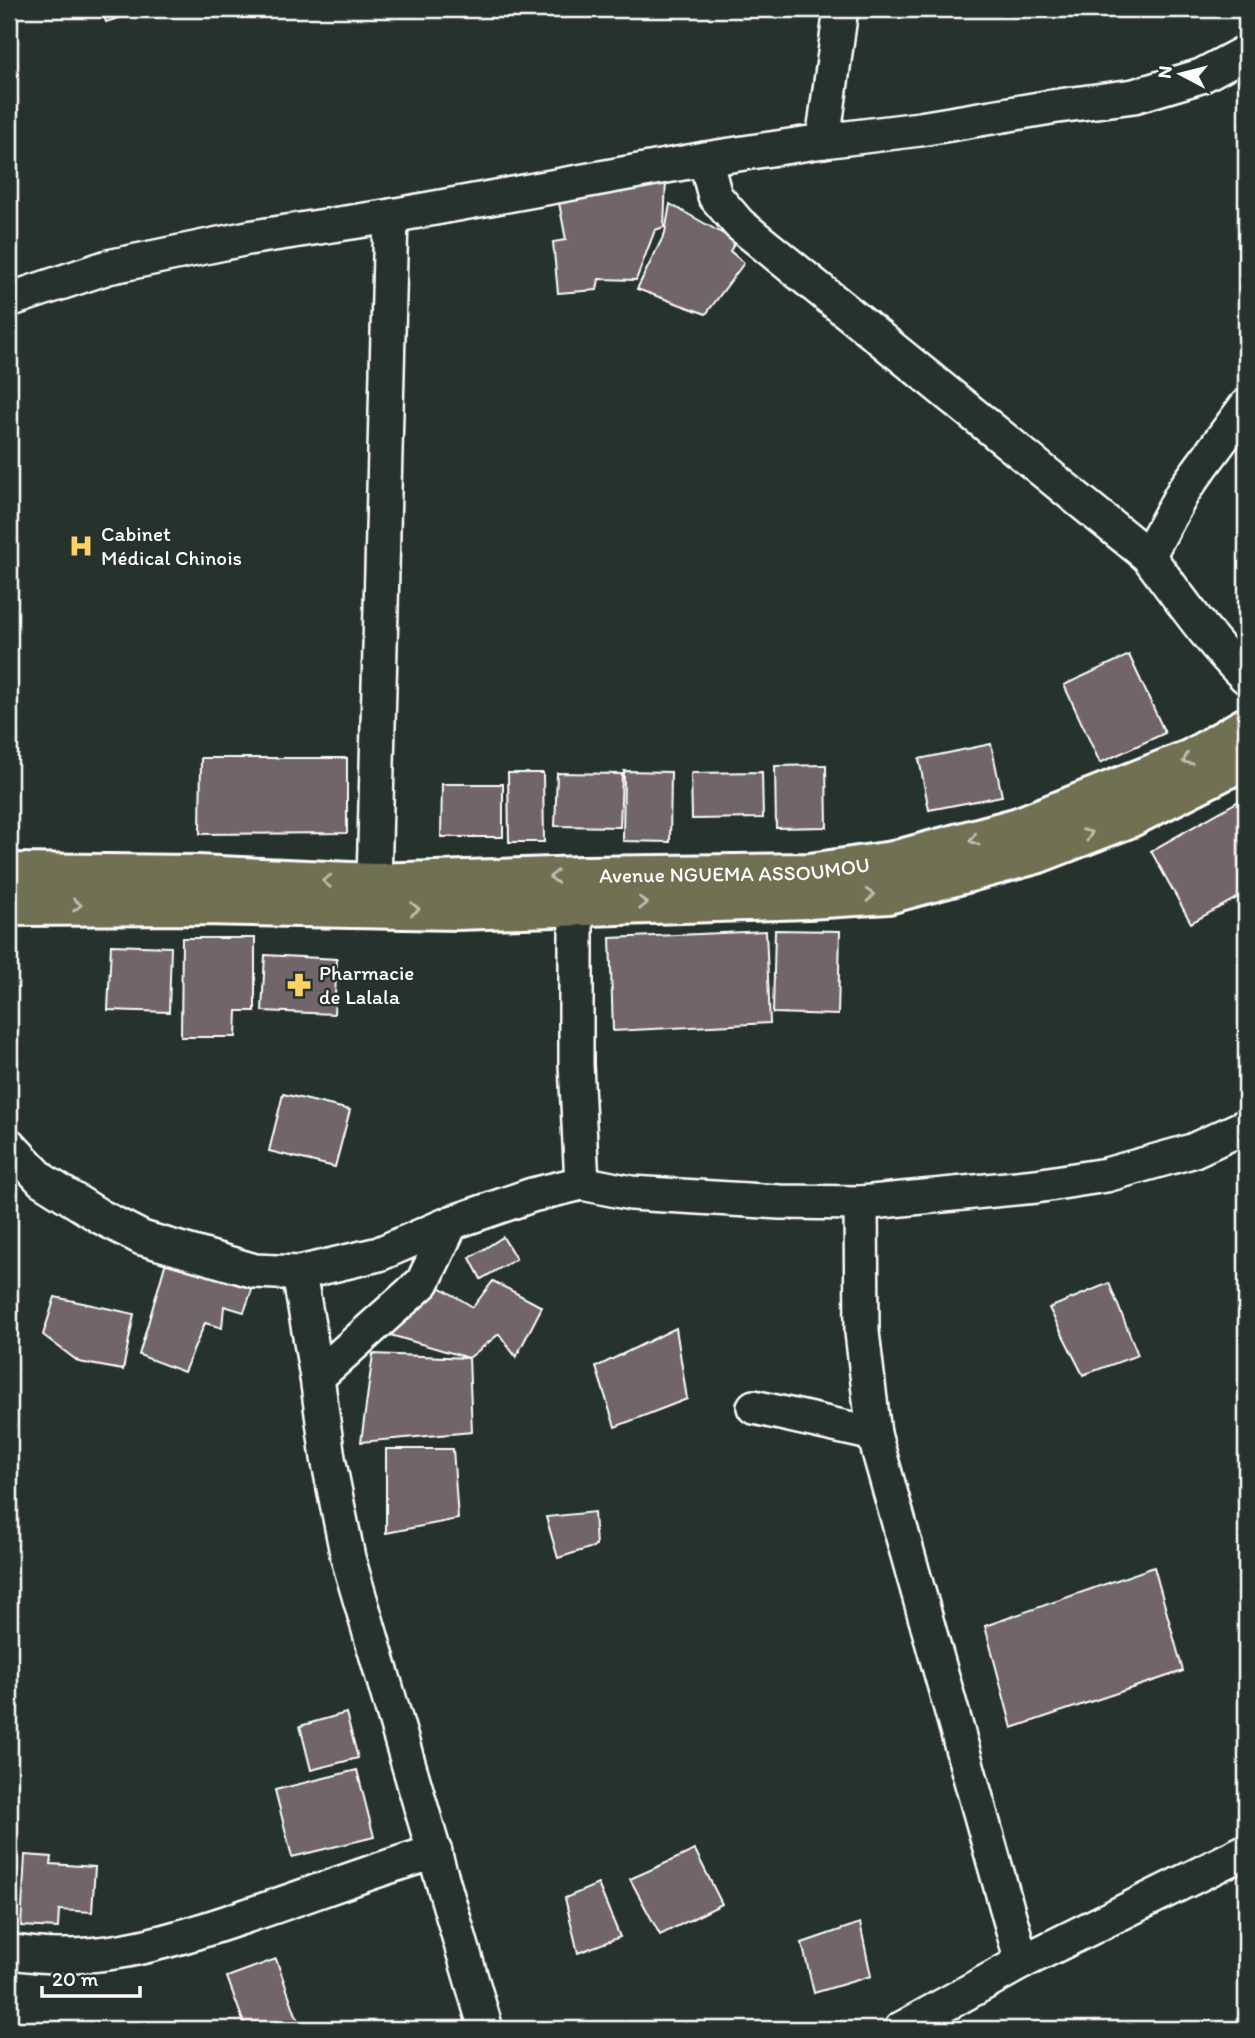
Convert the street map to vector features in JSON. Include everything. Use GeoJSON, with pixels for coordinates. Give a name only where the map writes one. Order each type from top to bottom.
{"type":"FeatureCollection","features":[{"type":"Feature","properties":{"kind":"main road","name":"Avenue NGUEMA ASSOUMOU"},"geometry":{"type":"LineString","coordinates":[[199,890],[583,876],[810,873],[893,861],[1008,830],[1056,813],[1192,759],[1246,727]]}},
{"type":"Feature","properties":{"kind":"main road","name":"Avenue NGUEMA ASSOUMOU"},"geometry":{"type":"LineString","coordinates":[[199,890],[457,909],[807,899],[888,894],[1036,854],[1129,818],[1246,759]]}},
{"type":"Feature","properties":{"kind":"main road"},"geometry":{"type":"LineString","coordinates":[[9,873],[199,890]]}},
{"type":"Feature","properties":{"kind":"main road"},"geometry":{"type":"LineString","coordinates":[[9,906],[199,890]]}},
{"type":"Feature","properties":{"kind":"street"},"geometry":{"type":"LineString","coordinates":[[823,141],[841,9]]}},
{"type":"Feature","properties":{"kind":"street"},"geometry":{"type":"LineString","coordinates":[[9,300],[108,267],[248,239],[705,159],[1134,96],[1201,76],[1246,52]]}},
{"type":"Feature","properties":{"kind":"street"},"geometry":{"type":"LineString","coordinates":[[705,159],[715,196],[739,224],[1148,556],[1193,616],[1246,677]]}},
{"type":"Feature","properties":{"kind":"street"},"geometry":{"type":"LineString","coordinates":[[374,883],[391,216]]}},
{"type":"Feature","properties":{"kind":"street"},"geometry":{"type":"LineString","coordinates":[[1148,556],[1184,490],[1246,406]]}},
{"type":"Feature","properties":{"kind":"street"},"geometry":{"type":"LineString","coordinates":[[576,905],[576,1064],[582,1183]]}},
{"type":"Feature","properties":{"kind":"street"},"geometry":{"type":"LineString","coordinates":[[9,1144],[42,1180],[101,1217],[142,1238],[255,1271],[299,1273],[379,1254],[451,1223],[532,1195],[582,1183],[631,1193],[780,1202],[860,1203],[1036,1186],[1105,1175],[1192,1151],[1246,1126]]}},
{"type":"Feature","properties":{"kind":"street"},"geometry":{"type":"LineString","coordinates":[[860,1203],[862,1332],[874,1434],[1022,1962]]}},
{"type":"Feature","properties":{"kind":"street"},"geometry":{"type":"LineString","coordinates":[[317,1377],[423,1282],[451,1223]]}},
{"type":"Feature","properties":{"kind":"street"},"geometry":{"type":"LineString","coordinates":[[299,1273],[328,1458],[348,1558],[486,2029]]}},
{"type":"Feature","properties":{"kind":"street"},"geometry":{"type":"LineString","coordinates":[[754,1407],[874,1434]]}},
{"type":"Feature","properties":{"kind":"street"},"geometry":{"type":"LineString","coordinates":[[901,2029],[1022,1962],[1246,1851]]}},
{"type":"Feature","properties":{"kind":"street"},"geometry":{"type":"LineString","coordinates":[[9,1951],[79,1956],[125,1951],[172,1941],[435,1852]]}},
{"type":"Feature","properties":{"kind":"building"},"geometry":{"type":"Polygon","coordinates":[[[101,9],[147,9],[106,22],[101,9]]]}},
{"type":"Feature","properties":{"kind":"building"},"geometry":{"type":"Polygon","coordinates":[[[666,179],[664,227],[655,230],[636,280],[599,279],[597,290],[558,293],[553,242],[566,240],[557,192],[666,179]]]}},
{"type":"Feature","properties":{"kind":"building"},"geometry":{"type":"Polygon","coordinates":[[[670,204],[736,241],[730,251],[744,263],[706,314],[637,289],[665,233],[670,204]]]}},
{"type":"Feature","properties":{"kind":"building"},"geometry":{"type":"Polygon","coordinates":[[[1129,655],[1165,733],[1100,763],[1064,685],[1129,655]]]}},
{"type":"Feature","properties":{"kind":"building"},"geometry":{"type":"Polygon","coordinates":[[[991,744],[1002,796],[929,810],[919,759],[991,744]]]}},
{"type":"Feature","properties":{"kind":"building"},"geometry":{"type":"Polygon","coordinates":[[[201,758],[347,758],[347,833],[200,834],[201,758]]]}},
{"type":"Feature","properties":{"kind":"building"},"geometry":{"type":"Polygon","coordinates":[[[826,765],[827,827],[776,828],[775,766],[826,765]]]}},
{"type":"Feature","properties":{"kind":"building"},"geometry":{"type":"Polygon","coordinates":[[[624,771],[671,772],[670,842],[623,841],[624,771]]]}},
{"type":"Feature","properties":{"kind":"building"},"geometry":{"type":"Polygon","coordinates":[[[762,772],[763,818],[692,819],[691,773],[762,772]]]}},
{"type":"Feature","properties":{"kind":"building"},"geometry":{"type":"Polygon","coordinates":[[[508,773],[543,773],[544,842],[509,842],[508,773]]]}},
{"type":"Feature","properties":{"kind":"building"},"geometry":{"type":"Polygon","coordinates":[[[557,773],[622,774],[620,827],[555,826],[557,773]]]}},
{"type":"Feature","properties":{"kind":"building"},"geometry":{"type":"Polygon","coordinates":[[[442,784],[503,784],[503,837],[441,837],[442,784]]]}},
{"type":"Feature","properties":{"kind":"building"},"geometry":{"type":"Polygon","coordinates":[[[1246,797],[1246,893],[1191,923],[1151,851],[1246,797]]]}},
{"type":"Feature","properties":{"kind":"building"},"geometry":{"type":"Polygon","coordinates":[[[775,930],[840,931],[838,1015],[773,1013],[775,930]]]}},
{"type":"Feature","properties":{"kind":"building"},"geometry":{"type":"Polygon","coordinates":[[[766,931],[770,1023],[613,1031],[610,938],[766,931]]]}},
{"type":"Feature","properties":{"kind":"building"},"geometry":{"type":"Polygon","coordinates":[[[182,938],[255,938],[255,1011],[237,1011],[236,1037],[181,1037],[182,938]]]}},
{"type":"Feature","properties":{"kind":"building"},"geometry":{"type":"Polygon","coordinates":[[[111,945],[171,947],[169,1012],[108,1010],[111,945]]]}},
{"type":"Feature","properties":{"kind":"building","name":"Pharmacie de Lalala"},"geometry":{"type":"Polygon","coordinates":[[[265,955],[337,959],[334,1014],[262,1011],[265,955]]]}},
{"type":"Feature","properties":{"kind":"building"},"geometry":{"type":"Polygon","coordinates":[[[283,1094],[350,1110],[335,1167],[269,1151],[283,1094]]]}},
{"type":"Feature","properties":{"kind":"building"},"geometry":{"type":"Polygon","coordinates":[[[503,1237],[516,1259],[481,1279],[470,1258],[503,1237]]]}},
{"type":"Feature","properties":{"kind":"building"},"geometry":{"type":"Polygon","coordinates":[[[167,1258],[253,1287],[244,1312],[224,1306],[222,1328],[205,1323],[184,1372],[139,1355],[167,1258]]]}},
{"type":"Feature","properties":{"kind":"building"},"geometry":{"type":"Polygon","coordinates":[[[493,1281],[542,1307],[516,1357],[499,1334],[469,1358],[387,1334],[438,1286],[473,1307],[493,1281]]]}},
{"type":"Feature","properties":{"kind":"building"},"geometry":{"type":"Polygon","coordinates":[[[1109,1283],[1138,1355],[1083,1375],[1049,1308],[1109,1283]]]}},
{"type":"Feature","properties":{"kind":"building"},"geometry":{"type":"Polygon","coordinates":[[[55,1297],[134,1314],[123,1370],[79,1362],[43,1335],[55,1297]]]}},
{"type":"Feature","properties":{"kind":"building"},"geometry":{"type":"Polygon","coordinates":[[[676,1328],[687,1399],[615,1427],[596,1367],[676,1328]]]}},
{"type":"Feature","properties":{"kind":"building"},"geometry":{"type":"Polygon","coordinates":[[[373,1354],[469,1358],[472,1432],[361,1442],[373,1354]]]}},
{"type":"Feature","properties":{"kind":"building"},"geometry":{"type":"Polygon","coordinates":[[[386,1449],[453,1449],[458,1519],[386,1533],[386,1449]]]}},
{"type":"Feature","properties":{"kind":"building"},"geometry":{"type":"Polygon","coordinates":[[[594,1512],[596,1546],[558,1558],[546,1517],[594,1512]]]}},
{"type":"Feature","properties":{"kind":"building"},"geometry":{"type":"Polygon","coordinates":[[[1154,1567],[1183,1671],[1012,1728],[985,1626],[1154,1567]]]}},
{"type":"Feature","properties":{"kind":"building"},"geometry":{"type":"Polygon","coordinates":[[[346,1713],[358,1758],[311,1770],[300,1726],[346,1713]]]}},
{"type":"Feature","properties":{"kind":"building"},"geometry":{"type":"Polygon","coordinates":[[[357,1770],[374,1837],[292,1857],[275,1790],[357,1770]]]}},
{"type":"Feature","properties":{"kind":"building"},"geometry":{"type":"Polygon","coordinates":[[[695,1850],[722,1904],[660,1935],[630,1879],[695,1850]]]}},
{"type":"Feature","properties":{"kind":"building"},"geometry":{"type":"Polygon","coordinates":[[[25,1855],[52,1857],[51,1864],[95,1867],[92,1912],[59,1910],[58,1928],[21,1926],[25,1855]]]}},
{"type":"Feature","properties":{"kind":"building"},"geometry":{"type":"Polygon","coordinates":[[[598,1884],[620,1937],[578,1953],[565,1898],[598,1884]]]}},
{"type":"Feature","properties":{"kind":"building"},"geometry":{"type":"Polygon","coordinates":[[[860,1923],[871,1976],[814,1993],[802,1943],[860,1923]]]}},
{"type":"Feature","properties":{"kind":"building"},"geometry":{"type":"Polygon","coordinates":[[[276,1959],[301,2029],[246,2029],[227,1977],[276,1959]]]}},
{"type":"Feature","properties":{"kind":"place","name":"Cabinet Médical Chinois"},"geometry":{"type":"Point","coordinates":[81,546]}},
{"type":"Feature","properties":{"kind":"place","name":"Pharmacie de Lalala"},"geometry":{"type":"Point","coordinates":[299,985]}}]}
